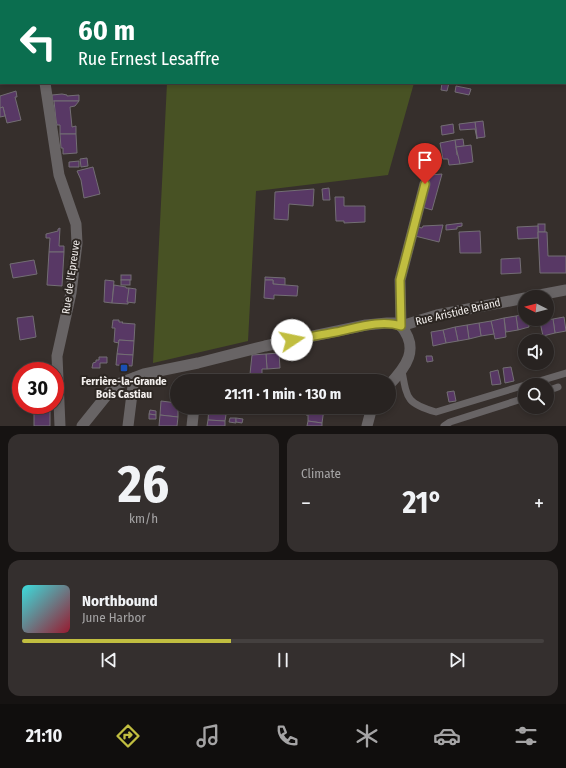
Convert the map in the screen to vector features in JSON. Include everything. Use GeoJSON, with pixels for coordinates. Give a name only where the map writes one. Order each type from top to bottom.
{"type":"FeatureCollection","features":[{"type":"Feature","properties":{"kind":"street","name":"Rue de l'Epreuve"},"geometry":{"type":"LineString","coordinates":[[45,84],[58,175],[76,224],[77,243],[71,293],[58,356],[60,426]]}},
{"type":"Feature","properties":{"kind":"street"},"geometry":{"type":"LineString","coordinates":[[396,378],[407,363],[410,349],[410,341],[407,333],[401,326],[400,280],[425,184]]}},
{"type":"Feature","properties":{"kind":"street"},"geometry":{"type":"LineString","coordinates":[[554,292],[566,290]]}},
{"type":"Feature","properties":{"kind":"street","name":"Rue Aristide Briand"},"geometry":{"type":"LineString","coordinates":[[82,426],[115,385],[144,374],[198,363],[265,346],[366,325],[387,323],[401,326],[437,315],[518,299]]}},
{"type":"Feature","properties":{"kind":"street"},"geometry":{"type":"LineString","coordinates":[[128,426],[134,378]]}},
{"type":"Feature","properties":{"kind":"street"},"geometry":{"type":"LineString","coordinates":[[192,426],[193,414]]}},
{"type":"Feature","properties":{"kind":"street"},"geometry":{"type":"LineString","coordinates":[[367,426],[370,414]]}},
{"type":"Feature","properties":{"kind":"lane"},"geometry":{"type":"LineString","coordinates":[[402,371],[406,392],[412,403],[423,409],[436,412],[518,387]]}},
{"type":"Feature","properties":{"kind":"lane"},"geometry":{"type":"LineString","coordinates":[[549,378],[566,373]]}},
{"type":"Feature","properties":{"kind":"lane"},"geometry":{"type":"LineString","coordinates":[[554,388],[558,387]]}},
{"type":"Feature","properties":{"kind":"lane"},"geometry":{"type":"LineString","coordinates":[[444,426],[450,422],[518,400]]}},
{"type":"Feature","properties":{"kind":"green space"},"geometry":{"type":"Polygon","coordinates":[[[167,84],[414,84],[388,175],[256,191],[248,341],[153,363],[167,84]]]}},
{"type":"Feature","properties":{"kind":"building"},"geometry":{"type":"Polygon","coordinates":[[[442,84],[449,84],[447,91],[441,90],[442,84]]]}},
{"type":"Feature","properties":{"kind":"building"},"geometry":{"type":"Polygon","coordinates":[[[456,86],[471,89],[469,95],[455,92],[456,86]]]}},
{"type":"Feature","properties":{"kind":"building"},"geometry":{"type":"Polygon","coordinates":[[[16,91],[17,97],[15,97],[21,120],[7,123],[3,107],[0,108],[0,96],[16,91]]]}},
{"type":"Feature","properties":{"kind":"building"},"geometry":{"type":"Polygon","coordinates":[[[62,94],[67,96],[79,95],[79,101],[52,101],[52,95],[62,94]]]}},
{"type":"Feature","properties":{"kind":"building"},"geometry":{"type":"Polygon","coordinates":[[[54,101],[79,101],[75,106],[70,107],[72,127],[76,126],[76,134],[60,134],[60,125],[57,125],[54,101]]]}},
{"type":"Feature","properties":{"kind":"building"},"geometry":{"type":"Polygon","coordinates":[[[3,107],[5,116],[0,117],[0,108],[3,107]]]}},
{"type":"Feature","properties":{"kind":"building"},"geometry":{"type":"Polygon","coordinates":[[[483,121],[485,137],[477,138],[475,122],[483,121]]]}},
{"type":"Feature","properties":{"kind":"building"},"geometry":{"type":"Polygon","coordinates":[[[475,122],[477,139],[475,129],[460,130],[459,124],[475,122]]]}},
{"type":"Feature","properties":{"kind":"building"},"geometry":{"type":"Polygon","coordinates":[[[453,124],[454,133],[442,135],[441,126],[453,124]]]}},
{"type":"Feature","properties":{"kind":"building"},"geometry":{"type":"Polygon","coordinates":[[[60,134],[76,134],[77,153],[63,154],[60,134]]]}},
{"type":"Feature","properties":{"kind":"building"},"geometry":{"type":"Polygon","coordinates":[[[463,139],[464,146],[456,147],[455,140],[463,139]]]}},
{"type":"Feature","properties":{"kind":"building"},"geometry":{"type":"Polygon","coordinates":[[[455,140],[460,164],[449,165],[448,159],[443,159],[440,143],[455,140]]]}},
{"type":"Feature","properties":{"kind":"building"},"geometry":{"type":"Polygon","coordinates":[[[471,145],[473,162],[460,164],[456,147],[471,145]]]}},
{"type":"Feature","properties":{"kind":"building"},"geometry":{"type":"Polygon","coordinates":[[[87,158],[88,166],[81,167],[80,159],[87,158]]]}},
{"type":"Feature","properties":{"kind":"building"},"geometry":{"type":"Polygon","coordinates":[[[79,161],[79,167],[69,167],[69,162],[79,161]]]}},
{"type":"Feature","properties":{"kind":"building"},"geometry":{"type":"Polygon","coordinates":[[[93,167],[100,194],[84,198],[81,180],[77,171],[93,167]]]}},
{"type":"Feature","properties":{"kind":"building"},"geometry":{"type":"Polygon","coordinates":[[[442,174],[432,210],[422,207],[430,175],[442,174]]]}},
{"type":"Feature","properties":{"kind":"building"},"geometry":{"type":"Polygon","coordinates":[[[329,188],[330,200],[323,200],[322,189],[329,188]]]}},
{"type":"Feature","properties":{"kind":"building"},"geometry":{"type":"Polygon","coordinates":[[[314,189],[313,206],[289,204],[288,220],[274,219],[275,192],[314,189]]]}},
{"type":"Feature","properties":{"kind":"building"},"geometry":{"type":"Polygon","coordinates":[[[335,197],[344,197],[344,206],[365,206],[365,222],[344,223],[344,221],[336,221],[335,197]]]}},
{"type":"Feature","properties":{"kind":"building"},"geometry":{"type":"Polygon","coordinates":[[[462,223],[462,226],[457,227],[457,229],[446,230],[446,225],[462,223]]]}},
{"type":"Feature","properties":{"kind":"building"},"geometry":{"type":"Polygon","coordinates":[[[538,224],[545,224],[545,232],[538,232],[538,224]]]}},
{"type":"Feature","properties":{"kind":"building"},"geometry":{"type":"Polygon","coordinates":[[[443,225],[439,242],[415,236],[417,227],[422,228],[423,226],[443,225]]]}},
{"type":"Feature","properties":{"kind":"building"},"geometry":{"type":"Polygon","coordinates":[[[538,226],[538,238],[518,239],[517,227],[538,226]]]}},
{"type":"Feature","properties":{"kind":"building"},"geometry":{"type":"Polygon","coordinates":[[[60,228],[59,246],[64,246],[64,252],[49,252],[50,238],[46,238],[46,234],[58,231],[60,228]]]}},
{"type":"Feature","properties":{"kind":"building"},"geometry":{"type":"Polygon","coordinates":[[[480,231],[481,253],[460,253],[459,232],[480,231]]]}},
{"type":"Feature","properties":{"kind":"building"},"geometry":{"type":"Polygon","coordinates":[[[538,232],[547,232],[548,256],[566,256],[566,273],[540,273],[538,232]]]}},
{"type":"Feature","properties":{"kind":"building"},"geometry":{"type":"Polygon","coordinates":[[[49,252],[64,252],[62,286],[47,285],[49,252]]]}},
{"type":"Feature","properties":{"kind":"building"},"geometry":{"type":"Polygon","coordinates":[[[520,258],[521,273],[501,274],[501,259],[520,258]]]}},
{"type":"Feature","properties":{"kind":"building"},"geometry":{"type":"Polygon","coordinates":[[[34,260],[37,274],[13,278],[10,264],[34,260]]]}},
{"type":"Feature","properties":{"kind":"building"},"geometry":{"type":"Polygon","coordinates":[[[121,275],[131,275],[131,280],[121,280],[121,275]]]}},
{"type":"Feature","properties":{"kind":"building"},"geometry":{"type":"Polygon","coordinates":[[[265,277],[285,278],[285,285],[273,284],[273,280],[265,280],[265,277]]]}},
{"type":"Feature","properties":{"kind":"building"},"geometry":{"type":"Polygon","coordinates":[[[105,280],[114,281],[112,303],[104,302],[105,280]]]}},
{"type":"Feature","properties":{"kind":"building"},"geometry":{"type":"Polygon","coordinates":[[[121,280],[130,280],[130,285],[121,285],[121,280]]]}},
{"type":"Feature","properties":{"kind":"building"},"geometry":{"type":"Polygon","coordinates":[[[265,280],[273,280],[273,284],[298,286],[297,296],[274,295],[274,299],[264,298],[265,280]]]}},
{"type":"Feature","properties":{"kind":"building"},"geometry":{"type":"Polygon","coordinates":[[[114,285],[129,288],[128,304],[112,303],[114,285]]]}},
{"type":"Feature","properties":{"kind":"building"},"geometry":{"type":"Polygon","coordinates":[[[129,288],[136,289],[135,303],[127,302],[129,288]]]}},
{"type":"Feature","properties":{"kind":"building"},"geometry":{"type":"Polygon","coordinates":[[[33,316],[36,337],[20,340],[17,318],[33,316]]]}},
{"type":"Feature","properties":{"kind":"building"},"geometry":{"type":"Polygon","coordinates":[[[516,316],[518,316],[518,326],[529,327],[518,330],[516,316]]]}},
{"type":"Feature","properties":{"kind":"building"},"geometry":{"type":"Polygon","coordinates":[[[516,316],[518,330],[506,332],[504,318],[516,316]]]}},
{"type":"Feature","properties":{"kind":"building"},"geometry":{"type":"Polygon","coordinates":[[[564,317],[566,331],[555,333],[554,319],[564,317]]]}},
{"type":"Feature","properties":{"kind":"building"},"geometry":{"type":"Polygon","coordinates":[[[504,318],[506,337],[495,339],[491,321],[504,318]]]}},
{"type":"Feature","properties":{"kind":"building"},"geometry":{"type":"Polygon","coordinates":[[[113,320],[119,320],[119,322],[123,322],[122,323],[135,324],[134,341],[119,340],[119,343],[114,342],[115,328],[112,328],[113,320]]]}},
{"type":"Feature","properties":{"kind":"building"},"geometry":{"type":"Polygon","coordinates":[[[491,321],[494,334],[481,336],[479,323],[491,321]]]}},
{"type":"Feature","properties":{"kind":"building"},"geometry":{"type":"Polygon","coordinates":[[[479,323],[481,336],[469,339],[467,325],[479,323]]]}},
{"type":"Feature","properties":{"kind":"building"},"geometry":{"type":"Polygon","coordinates":[[[467,325],[469,339],[458,341],[455,327],[467,325]]]}},
{"type":"Feature","properties":{"kind":"building"},"geometry":{"type":"Polygon","coordinates":[[[541,326],[554,326],[555,333],[543,334],[541,326]]]}},
{"type":"Feature","properties":{"kind":"building"},"geometry":{"type":"Polygon","coordinates":[[[455,327],[458,341],[446,343],[443,330],[455,327]]]}},
{"type":"Feature","properties":{"kind":"building"},"geometry":{"type":"Polygon","coordinates":[[[443,330],[446,343],[433,346],[431,332],[443,330]]]}},
{"type":"Feature","properties":{"kind":"building"},"geometry":{"type":"Polygon","coordinates":[[[119,340],[134,341],[133,355],[117,354],[119,340]]]}},
{"type":"Feature","properties":{"kind":"building"},"geometry":{"type":"Polygon","coordinates":[[[279,353],[280,368],[267,369],[266,354],[279,353]]]}},
{"type":"Feature","properties":{"kind":"building"},"geometry":{"type":"Polygon","coordinates":[[[117,354],[133,355],[132,366],[116,365],[117,354]]]}},
{"type":"Feature","properties":{"kind":"building"},"geometry":{"type":"Polygon","coordinates":[[[266,354],[267,369],[262,369],[262,374],[250,374],[252,355],[266,354]]]}},
{"type":"Feature","properties":{"kind":"building"},"geometry":{"type":"Polygon","coordinates":[[[426,356],[432,356],[433,361],[427,362],[426,356]]]}},
{"type":"Feature","properties":{"kind":"building"},"geometry":{"type":"Polygon","coordinates":[[[99,357],[107,357],[107,363],[100,363],[100,368],[92,368],[93,363],[96,362],[96,360],[99,360],[99,357]]]}},
{"type":"Feature","properties":{"kind":"building"},"geometry":{"type":"Polygon","coordinates":[[[511,367],[514,381],[505,383],[503,368],[511,367]]]}},
{"type":"Feature","properties":{"kind":"building"},"geometry":{"type":"Polygon","coordinates":[[[498,370],[501,384],[492,385],[490,372],[498,370]]]}},
{"type":"Feature","properties":{"kind":"building"},"geometry":{"type":"Polygon","coordinates":[[[454,391],[456,401],[449,402],[447,392],[454,391]]]}},
{"type":"Feature","properties":{"kind":"building"},"geometry":{"type":"Polygon","coordinates":[[[161,401],[170,402],[170,414],[178,414],[178,417],[160,415],[161,401]]]}},
{"type":"Feature","properties":{"kind":"building"},"geometry":{"type":"Polygon","coordinates":[[[150,410],[156,411],[156,415],[149,414],[150,410]]]}},
{"type":"Feature","properties":{"kind":"building"},"geometry":{"type":"Polygon","coordinates":[[[34,414],[50,414],[50,426],[34,426],[34,414]]]}},
{"type":"Feature","properties":{"kind":"building"},"geometry":{"type":"Polygon","coordinates":[[[149,414],[156,415],[156,419],[149,419],[149,414]]]}},
{"type":"Feature","properties":{"kind":"building"},"geometry":{"type":"Polygon","coordinates":[[[208,414],[226,414],[225,421],[208,420],[208,414]]]}},
{"type":"Feature","properties":{"kind":"building"},"geometry":{"type":"Polygon","coordinates":[[[323,414],[322,423],[308,421],[308,415],[306,415],[323,414]]]}},
{"type":"Feature","properties":{"kind":"building"},"geometry":{"type":"Polygon","coordinates":[[[160,415],[178,417],[177,426],[159,426],[160,415]]]}},
{"type":"Feature","properties":{"kind":"building"},"geometry":{"type":"Polygon","coordinates":[[[230,418],[236,418],[236,423],[229,422],[230,418]]]}},
{"type":"Feature","properties":{"kind":"building"},"geometry":{"type":"Polygon","coordinates":[[[236,418],[243,419],[242,423],[236,422],[236,418]]]}},
{"type":"Feature","properties":{"kind":"building"},"geometry":{"type":"Polygon","coordinates":[[[208,420],[225,421],[225,426],[207,426],[208,420]]]}},
{"type":"Feature","properties":{"kind":"building"},"geometry":{"type":"Polygon","coordinates":[[[308,421],[322,423],[322,426],[307,426],[308,421]]]}},
{"type":"Feature","properties":{"kind":"place","name":"Ferrière-la-Grande Bois Castiau"},"geometry":{"type":"Point","coordinates":[124,368]}},
{"type":"Feature","properties":{"kind":"route"},"geometry":{"type":"LineString","coordinates":[[292,340],[366,325],[387,323],[401,326],[400,280],[425,184]]}}]}
